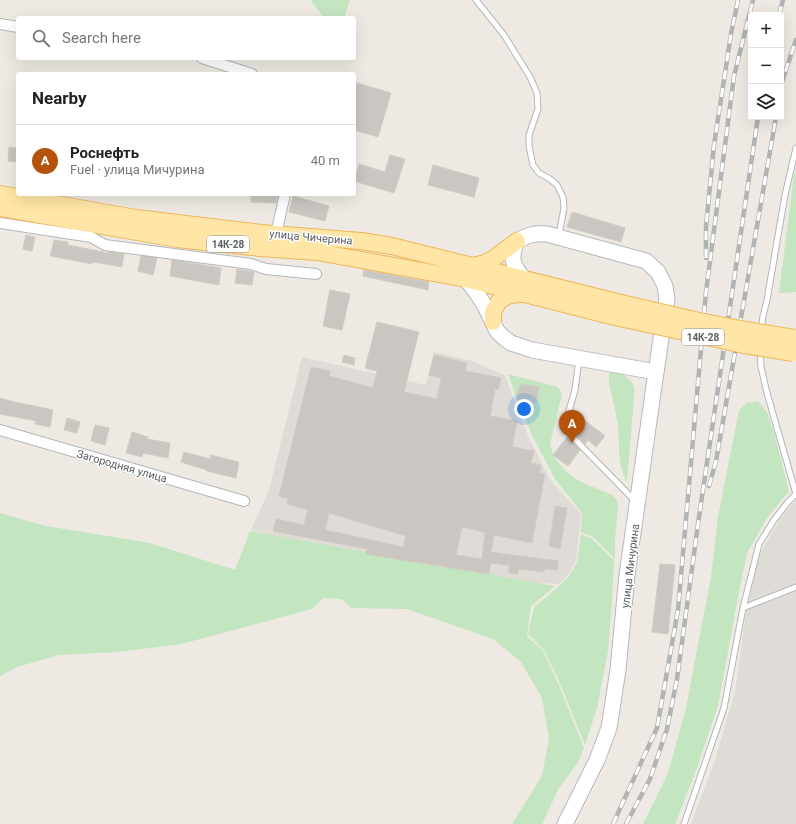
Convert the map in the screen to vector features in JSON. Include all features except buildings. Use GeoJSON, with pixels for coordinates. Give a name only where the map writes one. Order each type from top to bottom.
{"type":"FeatureCollection","features":[{"type":"Feature","properties":{"kind":"main road","name":"улица Чичерина"},"geometry":{"type":"LineString","coordinates":[[0,194],[136,218],[276,234],[369,242],[392,246],[469,273]]}},
{"type":"Feature","properties":{"kind":"main road","name":"улица Чичерина"},"geometry":{"type":"LineString","coordinates":[[0,208],[177,239],[260,248],[317,252],[469,273],[616,309]]}},
{"type":"Feature","properties":{"kind":"main road"},"geometry":{"type":"LineString","coordinates":[[559,238],[547,234],[527,236],[517,241],[494,259],[469,273],[476,292],[497,330],[511,343],[532,350],[656,372]]}},
{"type":"Feature","properties":{"kind":"main road","name":"улица Мичурина"},"geometry":{"type":"LineString","coordinates":[[559,238],[646,261],[658,272],[665,286],[667,299],[637,504],[618,670],[609,728],[597,760],[565,824]]}},
{"type":"Feature","properties":{"kind":"main road"},"geometry":{"type":"LineString","coordinates":[[493,322],[493,312],[499,302],[523,286],[513,259],[517,241]]}},
{"type":"Feature","properties":{"kind":"main road","name":"14К-28"},"geometry":{"type":"LineString","coordinates":[[616,309],[698,321],[795,338]]}},
{"type":"Feature","properties":{"kind":"main road","name":"14К-28"},"geometry":{"type":"LineString","coordinates":[[616,309],[730,342],[794,353]]}},
{"type":"Feature","properties":{"kind":"street"},"geometry":{"type":"LineString","coordinates":[[0,24],[16,27]]}},
{"type":"Feature","properties":{"kind":"street"},"geometry":{"type":"LineString","coordinates":[[208,60],[246,72]]}},
{"type":"Feature","properties":{"kind":"street"},"geometry":{"type":"LineString","coordinates":[[276,234],[285,196]]}},
{"type":"Feature","properties":{"kind":"street"},"geometry":{"type":"LineString","coordinates":[[0,223],[91,238],[105,245],[252,264],[266,269],[316,274]]}},
{"type":"Feature","properties":{"kind":"street","name":"Загородняя улица"},"geometry":{"type":"LineString","coordinates":[[0,430],[244,501]]}},
{"type":"Feature","properties":{"kind":"lane"},"geometry":{"type":"LineString","coordinates":[[476,0],[504,35],[530,77],[537,93],[538,109],[529,135],[529,146],[534,165],[540,173],[557,185],[563,196],[564,208],[559,238]]}},
{"type":"Feature","properties":{"kind":"lane"},"geometry":{"type":"LineString","coordinates":[[760,338],[784,202],[796,148]]}},
{"type":"Feature","properties":{"kind":"lane"},"geometry":{"type":"LineString","coordinates":[[684,824],[724,708],[743,608],[759,544],[774,520],[796,494],[767,393],[761,367],[760,345]]}},
{"type":"Feature","properties":{"kind":"lane"},"geometry":{"type":"LineString","coordinates":[[579,358],[575,390],[564,428],[637,504]]}},
{"type":"Feature","properties":{"kind":"lane"},"geometry":{"type":"LineString","coordinates":[[743,608],[796,586]]}},
{"type":"Feature","properties":{"kind":"shaded area"},"geometry":{"type":"Polygon","coordinates":[[[434,352],[469,360],[505,375],[528,436],[551,481],[581,514],[576,561],[568,575],[559,584],[507,581],[480,590],[251,530],[269,490],[302,357],[426,385],[434,352]]]}},
{"type":"Feature","properties":{"kind":"shaded area"},"geometry":{"type":"Polygon","coordinates":[[[796,500],[796,824],[691,824],[715,760],[735,692],[746,613],[759,555],[779,521],[796,500]]]}},
{"type":"Feature","properties":{"kind":"green space"},"geometry":{"type":"Polygon","coordinates":[[[311,0],[350,0],[345,16],[323,16],[311,0]]]}},
{"type":"Feature","properties":{"kind":"green space"},"geometry":{"type":"Polygon","coordinates":[[[796,168],[796,292],[779,293],[794,175],[796,168]]]}},
{"type":"Feature","properties":{"kind":"green space"},"geometry":{"type":"Polygon","coordinates":[[[614,370],[628,378],[633,384],[634,388],[627,482],[620,463],[618,424],[609,383],[609,373],[614,370]]]}},
{"type":"Feature","properties":{"kind":"green space"},"geometry":{"type":"Polygon","coordinates":[[[508,374],[558,387],[562,394],[550,444],[554,457],[566,471],[577,480],[612,495],[617,500],[618,507],[615,559],[593,537],[581,532],[582,513],[555,479],[532,435],[518,403],[508,374]]]}},
{"type":"Feature","properties":{"kind":"green space"},"geometry":{"type":"Polygon","coordinates":[[[758,401],[767,412],[774,432],[789,491],[767,518],[747,553],[718,706],[694,776],[675,824],[643,824],[668,773],[686,708],[711,577],[718,517],[739,410],[747,403],[758,401]]]}},
{"type":"Feature","properties":{"kind":"green space"},"geometry":{"type":"Polygon","coordinates":[[[0,513],[46,526],[150,543],[235,570],[250,531],[555,586],[531,606],[527,636],[543,651],[558,683],[584,748],[578,762],[559,788],[542,824],[512,824],[542,776],[549,738],[542,698],[521,662],[493,639],[407,609],[352,608],[341,599],[324,598],[312,609],[181,644],[119,652],[59,655],[17,667],[0,676],[0,513]]]}},
{"type":"Feature","properties":{"kind":"green space"},"geometry":{"type":"Polygon","coordinates":[[[581,534],[592,539],[614,560],[608,651],[597,708],[585,745],[559,681],[544,650],[528,634],[534,607],[569,576],[577,562],[581,534]]]}},
{"type":"Feature","properties":{"kind":"railway"},"geometry":{"type":"LineString","coordinates":[[706,258],[706,226],[714,145],[731,34],[738,0]]}},
{"type":"Feature","properties":{"kind":"railway"},"geometry":{"type":"LineString","coordinates":[[613,824],[657,728],[678,610],[706,292],[734,76],[753,0]]}},
{"type":"Feature","properties":{"kind":"railway"},"geometry":{"type":"LineString","coordinates":[[780,12],[783,0]]}},
{"type":"Feature","properties":{"kind":"railway"},"geometry":{"type":"LineString","coordinates":[[782,84],[796,40]]}},
{"type":"Feature","properties":{"kind":"railway"},"geometry":{"type":"LineString","coordinates":[[626,824],[650,779],[667,729],[677,679],[699,517],[758,120]]}},
{"type":"Feature","properties":{"kind":"railway"},"geometry":{"type":"LineString","coordinates":[[709,486],[716,461],[775,120]]}},
{"type":"Feature","properties":{"kind":"place","name":"Роснефть"},"geometry":{"type":"Point","coordinates":[572,443]}}]}
